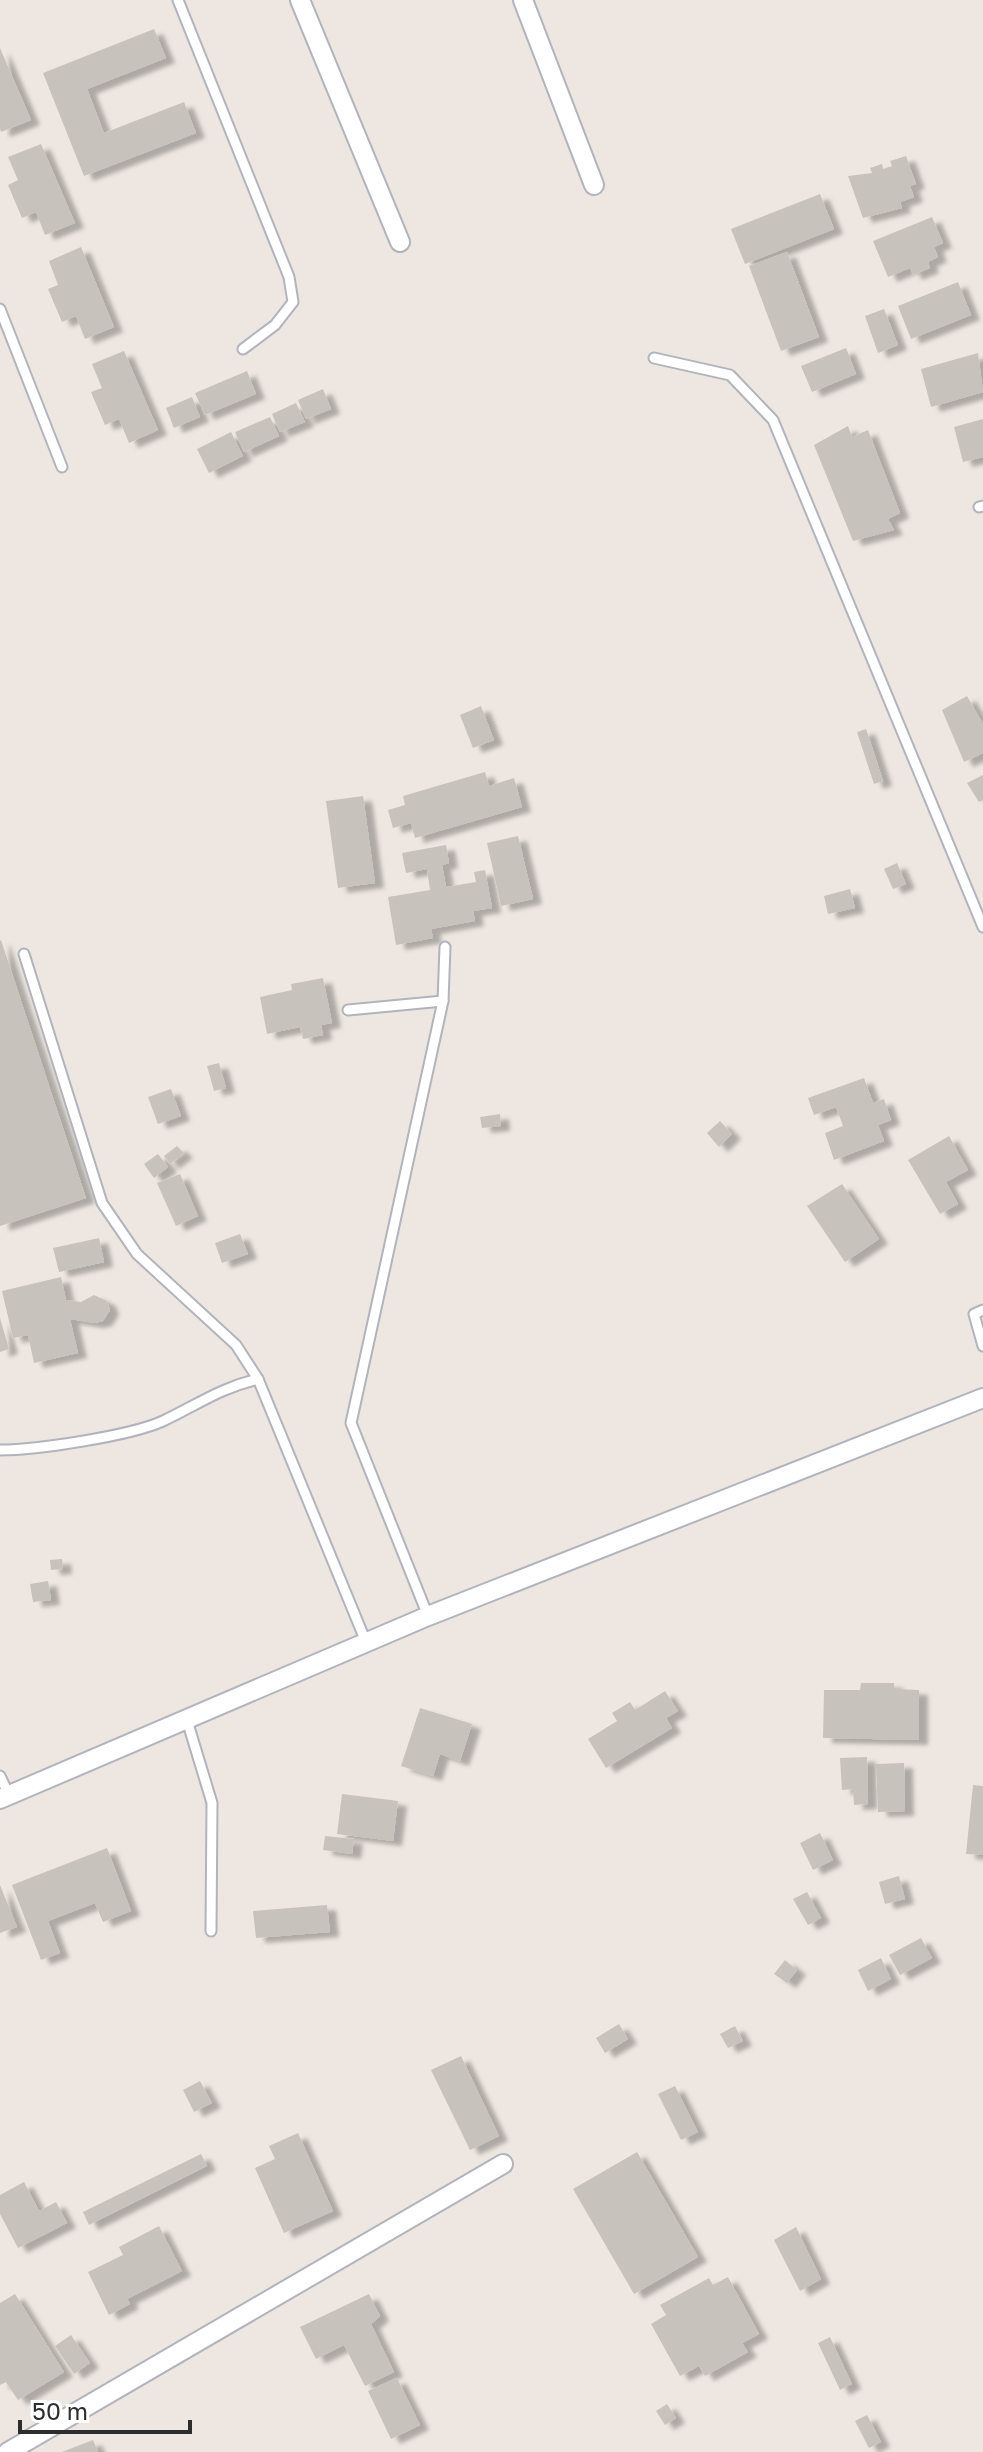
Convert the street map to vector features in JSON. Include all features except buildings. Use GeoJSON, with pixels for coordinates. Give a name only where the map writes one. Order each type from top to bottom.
{"type":"FeatureCollection","features":[{"type":"Feature","properties":{"kind":"street"},"geometry":{"type":"LineString","coordinates":[[300,0],[400,242]]}},
{"type":"Feature","properties":{"kind":"street"},"geometry":{"type":"LineString","coordinates":[[523,0],[594,185]]}},
{"type":"Feature","properties":{"kind":"street"},"geometry":{"type":"LineString","coordinates":[[4,1797],[428,1616],[983,1398]]}},
{"type":"Feature","properties":{"kind":"street"},"geometry":{"type":"LineString","coordinates":[[8,2452],[503,2164]]}},
{"type":"Feature","properties":{"kind":"lane"},"geometry":{"type":"LineString","coordinates":[[178,0],[289,277],[293,302],[275,325],[243,349]]}},
{"type":"Feature","properties":{"kind":"lane"},"geometry":{"type":"LineString","coordinates":[[0,309],[62,467]]}},
{"type":"Feature","properties":{"kind":"lane"},"geometry":{"type":"LineString","coordinates":[[654,358],[730,375],[773,420],[983,927]]}},
{"type":"Feature","properties":{"kind":"lane"},"geometry":{"type":"LineString","coordinates":[[428,1616],[351,1423],[443,1001],[445,947]]}},
{"type":"Feature","properties":{"kind":"lane"},"geometry":{"type":"LineString","coordinates":[[24,954],[102,1203],[137,1254],[236,1345],[258,1379],[366,1642]]}},
{"type":"Feature","properties":{"kind":"lane"},"geometry":{"type":"LineString","coordinates":[[348,1010],[443,1001]]}},
{"type":"Feature","properties":{"kind":"lane"},"geometry":{"type":"LineString","coordinates":[[983,1310],[974,1314],[983,1346]]}},
{"type":"Feature","properties":{"kind":"lane"},"geometry":{"type":"LineString","coordinates":[[0,1450],[21,1450],[80,1440],[160,1422],[225,1387],[258,1379]]}},
{"type":"Feature","properties":{"kind":"lane"},"geometry":{"type":"LineString","coordinates":[[186,1717],[212,1803],[211,1931]]}},
{"type":"Feature","properties":{"kind":"lane"},"geometry":{"type":"LineString","coordinates":[[0,1776],[4,1797]]}}]}
